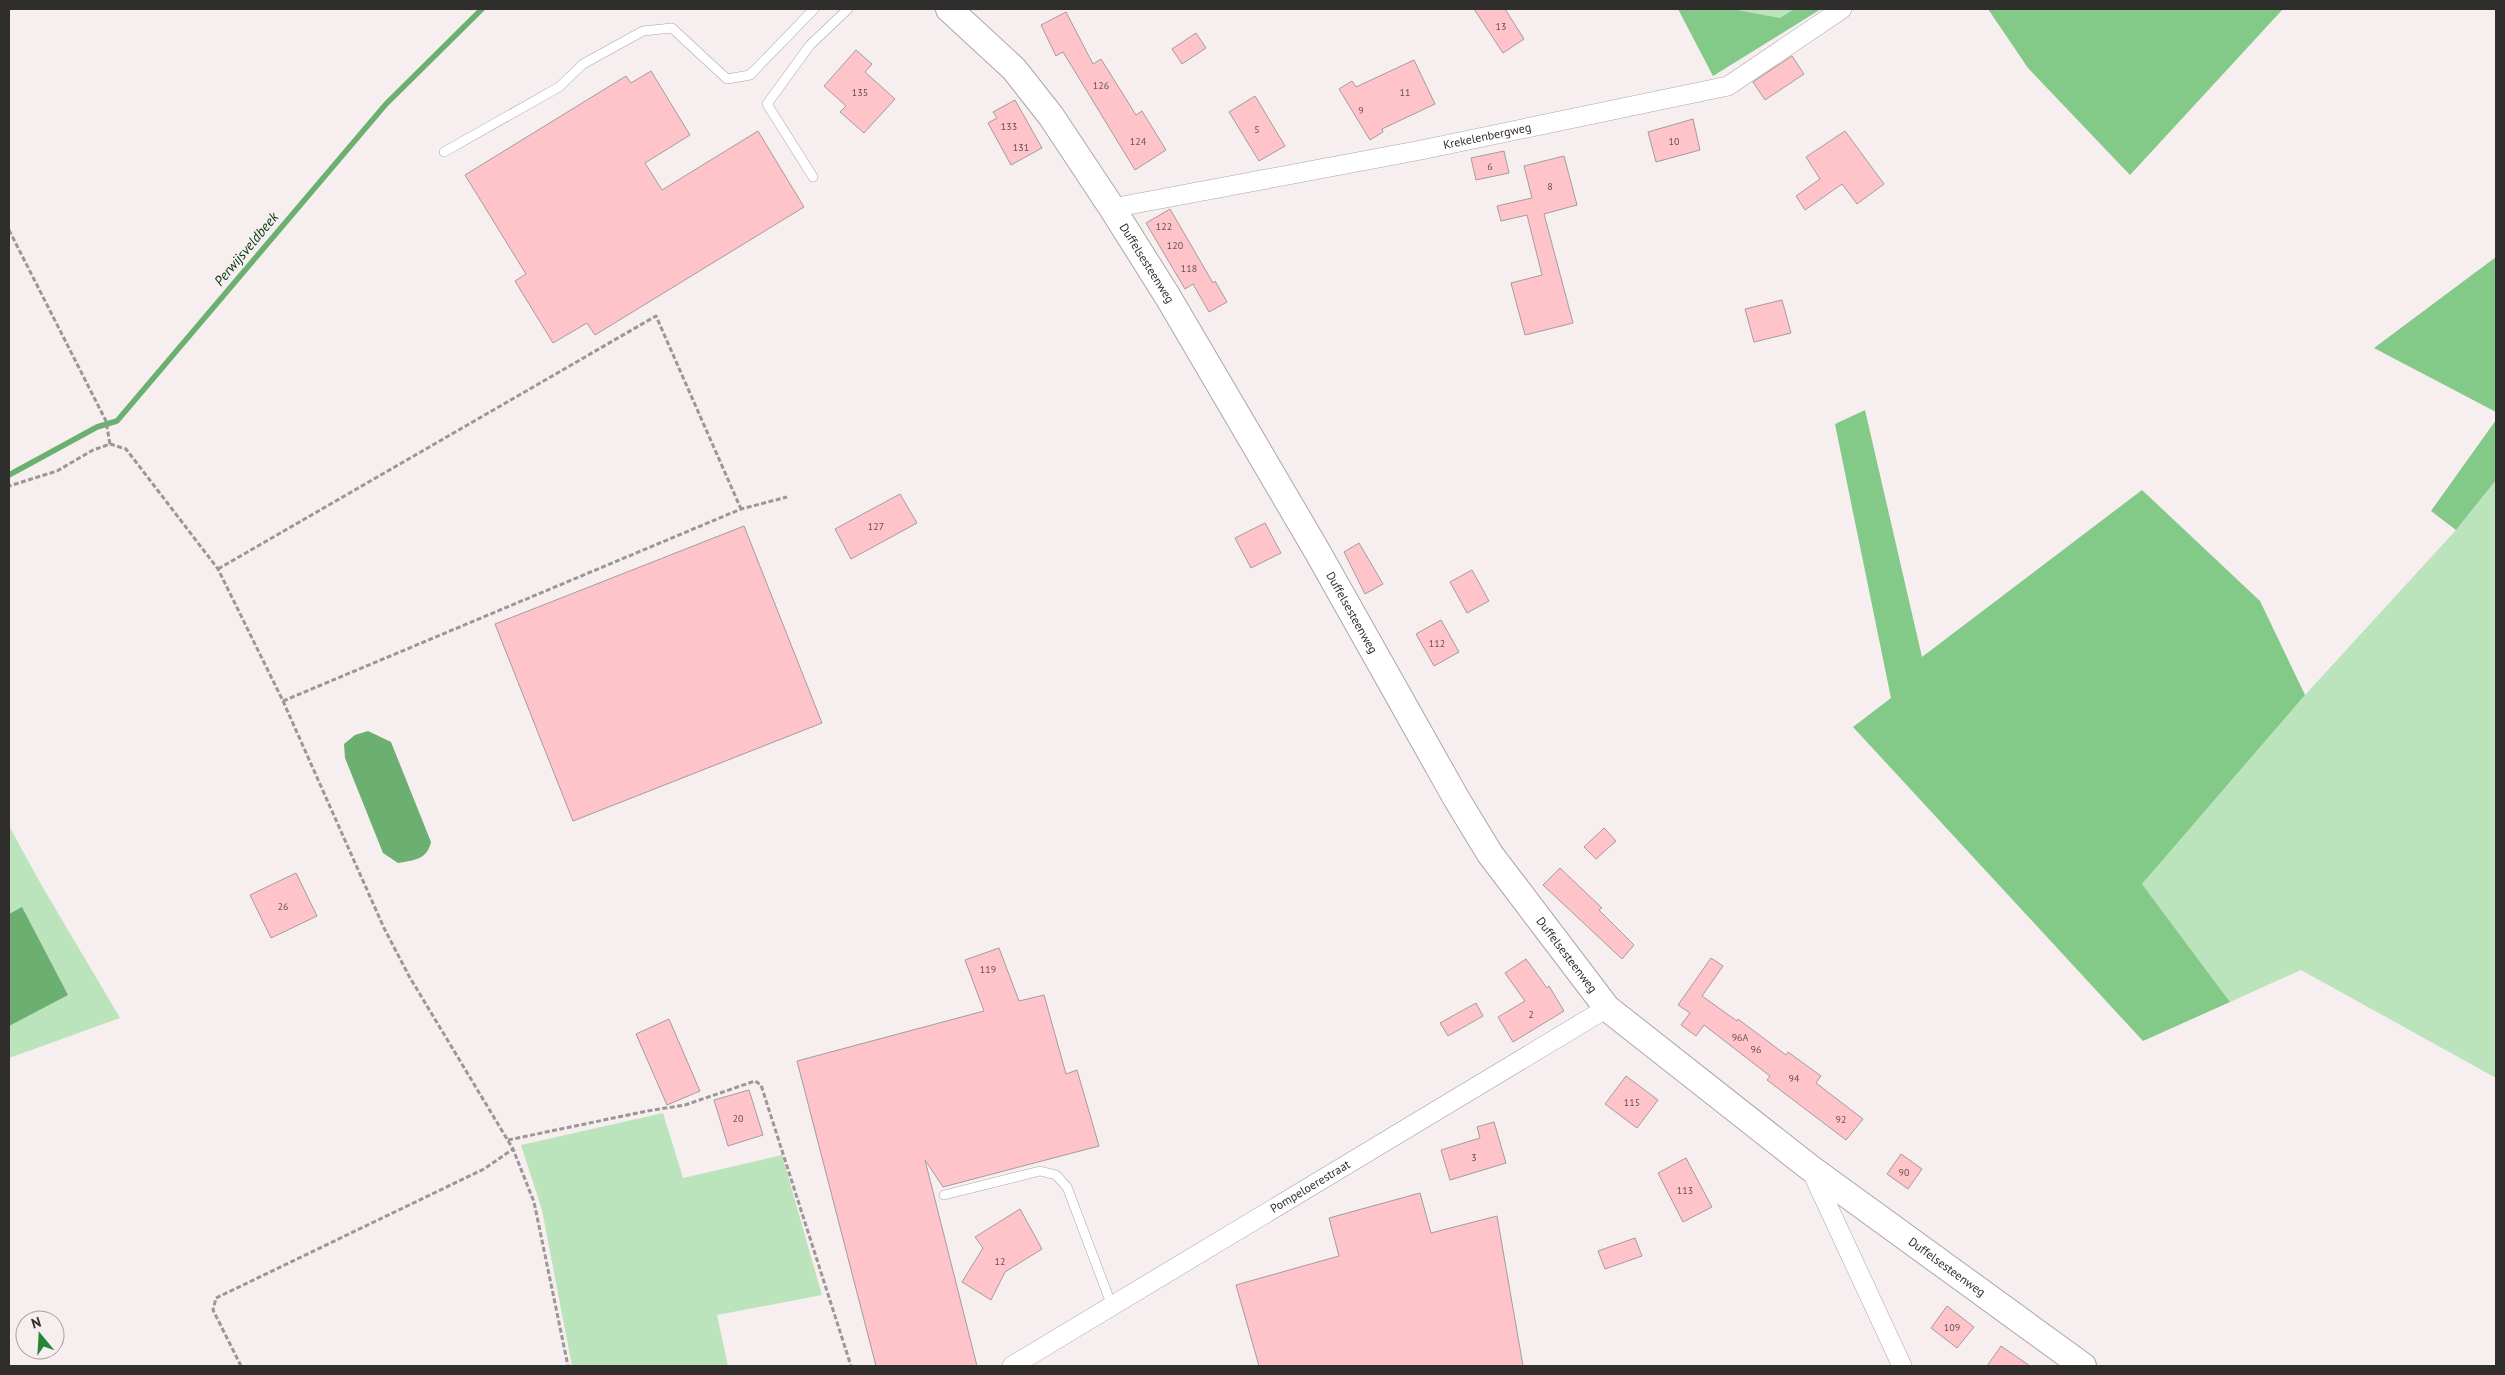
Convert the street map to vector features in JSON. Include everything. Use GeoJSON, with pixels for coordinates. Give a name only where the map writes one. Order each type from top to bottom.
{"type":"FeatureCollection","features":[{"type":"Feature","properties":{"kind":"street","name":"Duffelsesteenweg"},"geometry":{"type":"LineString","coordinates":[[949,9],[1014,69],[1051,116],[1112,208],[1168,297],[1302,526],[1451,790],[1490,854],[1607,1008],[1809,1167],[2083,1366]]}},
{"type":"Feature","properties":{"kind":"street","name":"Krekelenbergweg"},"geometry":{"type":"LineString","coordinates":[[1112,208],[1421,150],[1728,86],[1842,9]]}},
{"type":"Feature","properties":{"kind":"street","name":"Pompeloerestraat"},"geometry":{"type":"LineString","coordinates":[[1012,1366],[1607,1008]]}},
{"type":"Feature","properties":{"kind":"street","name":"Duffelsesteenweg"},"geometry":{"type":"LineString","coordinates":[[1809,1167],[1902,1366]]}},
{"type":"Feature","properties":{"kind":"lane"},"geometry":{"type":"LineString","coordinates":[[444,152],[559,87],[583,64],[643,31],[672,28],[727,79],[750,75],[814,9]]}},
{"type":"Feature","properties":{"kind":"lane"},"geometry":{"type":"LineString","coordinates":[[813,177],[767,104],[810,45],[848,9]]}},
{"type":"Feature","properties":{"kind":"lane"},"geometry":{"type":"LineString","coordinates":[[944,1194],[1040,1172],[1056,1175],[1067,1187],[1112,1306]]}},
{"type":"Feature","properties":{"kind":"path"},"geometry":{"type":"LineString","coordinates":[[9,230],[106,421],[110,444]]}},
{"type":"Feature","properties":{"kind":"path"},"geometry":{"type":"LineString","coordinates":[[218,569],[656,316],[741,509]]}},
{"type":"Feature","properties":{"kind":"path"},"geometry":{"type":"LineString","coordinates":[[9,486],[56,471],[93,450],[110,444],[126,449],[218,569],[283,701],[388,936],[409,976],[514,1149],[534,1202],[568,1366]]}},
{"type":"Feature","properties":{"kind":"path"},"geometry":{"type":"LineString","coordinates":[[283,701],[741,509],[787,496]]}},
{"type":"Feature","properties":{"kind":"path"},"geometry":{"type":"LineString","coordinates":[[508,1140],[638,1112],[685,1105],[755,1081],[761,1085],[851,1366]]}},
{"type":"Feature","properties":{"kind":"path"},"geometry":{"type":"LineString","coordinates":[[242,1366],[213,1310],[216,1298],[484,1169],[514,1149]]}},
{"type":"Feature","properties":{"kind":"shaded area"},"geometry":{"type":"Polygon","coordinates":[[[1678,9],[1732,9],[1780,18],[1794,9],[1821,9],[1713,76],[1678,9]]]}},
{"type":"Feature","properties":{"kind":"shaded area"},"geometry":{"type":"Polygon","coordinates":[[[1732,9],[1794,9],[1780,18],[1732,9]]]}},
{"type":"Feature","properties":{"kind":"shaded area"},"geometry":{"type":"Polygon","coordinates":[[[1988,9],[2283,9],[2130,175],[2028,68],[1988,9]]]}},
{"type":"Feature","properties":{"kind":"shaded area"},"geometry":{"type":"Polygon","coordinates":[[[2496,257],[2496,412],[2374,348],[2496,257]]]}},
{"type":"Feature","properties":{"kind":"shaded area"},"geometry":{"type":"Polygon","coordinates":[[[1865,410],[1922,657],[2142,490],[2260,601],[2305,695],[2142,884],[2230,1002],[2143,1041],[1853,727],[1891,698],[1835,424],[1865,410]]]}},
{"type":"Feature","properties":{"kind":"shaded area"},"geometry":{"type":"Polygon","coordinates":[[[2496,420],[2496,480],[2456,530],[2431,511],[2496,420]]]}},
{"type":"Feature","properties":{"kind":"shaded area"},"geometry":{"type":"Polygon","coordinates":[[[2496,480],[2496,1078],[2301,970],[2230,1002],[2142,884],[2305,695],[2456,530],[2496,480]]]}},
{"type":"Feature","properties":{"kind":"shaded area"},"geometry":{"type":"Polygon","coordinates":[[[368,731],[391,742],[431,842],[423,856],[419,858],[398,863],[383,853],[345,758],[344,744],[355,735],[368,731]]]}},
{"type":"Feature","properties":{"kind":"shaded area"},"geometry":{"type":"Polygon","coordinates":[[[9,826],[120,1018],[9,1058],[9,826]]]}},
{"type":"Feature","properties":{"kind":"shaded area"},"geometry":{"type":"Polygon","coordinates":[[[22,907],[68,995],[9,1026],[9,914],[22,907]]]}},
{"type":"Feature","properties":{"kind":"shaded area"},"geometry":{"type":"Polygon","coordinates":[[[663,1113],[683,1178],[782,1155],[822,1295],[717,1315],[728,1366],[572,1366],[542,1210],[521,1145],[663,1113]]]}},
{"type":"Feature","properties":{"kind":"building"},"geometry":{"type":"Polygon","coordinates":[[[1474,9],[1505,9],[1524,39],[1503,53],[1474,9]]]}},
{"type":"Feature","properties":{"kind":"building"},"geometry":{"type":"Polygon","coordinates":[[[1066,12],[1093,64],[1101,59],[1136,115],[1142,111],[1166,150],[1135,170],[1063,52],[1056,56],[1041,25],[1066,12]]]}},
{"type":"Feature","properties":{"kind":"building"},"geometry":{"type":"Polygon","coordinates":[[[1196,33],[1206,48],[1182,64],[1172,49],[1196,33]]]}},
{"type":"Feature","properties":{"kind":"building"},"geometry":{"type":"Polygon","coordinates":[[[856,50],[872,64],[865,72],[895,99],[864,133],[840,112],[846,106],[824,86],[856,50]]]}},
{"type":"Feature","properties":{"kind":"building"},"geometry":{"type":"Polygon","coordinates":[[[1792,56],[1804,74],[1765,100],[1753,82],[1792,56]]]}},
{"type":"Feature","properties":{"kind":"building"},"geometry":{"type":"Polygon","coordinates":[[[1414,60],[1435,104],[1382,129],[1383,132],[1370,140],[1339,89],[1352,81],[1356,87],[1414,60]]]}},
{"type":"Feature","properties":{"kind":"building"},"geometry":{"type":"Polygon","coordinates":[[[651,71],[690,135],[645,163],[662,190],[758,131],[804,207],[595,335],[587,323],[553,343],[515,281],[526,274],[465,175],[626,76],[631,83],[651,71]]]}},
{"type":"Feature","properties":{"kind":"building"},"geometry":{"type":"Polygon","coordinates":[[[1255,96],[1285,146],[1259,161],[1229,112],[1255,96]]]}},
{"type":"Feature","properties":{"kind":"building"},"geometry":{"type":"Polygon","coordinates":[[[1015,100],[1042,148],[1011,165],[988,123],[997,118],[993,112],[1015,100]]]}},
{"type":"Feature","properties":{"kind":"building"},"geometry":{"type":"Polygon","coordinates":[[[1693,119],[1700,150],[1656,162],[1648,132],[1693,119]]]}},
{"type":"Feature","properties":{"kind":"building"},"geometry":{"type":"Polygon","coordinates":[[[1845,131],[1884,184],[1857,204],[1842,184],[1805,210],[1796,196],[1820,179],[1806,157],[1845,131]]]}},
{"type":"Feature","properties":{"kind":"building"},"geometry":{"type":"Polygon","coordinates":[[[1504,151],[1509,173],[1476,180],[1471,158],[1504,151]]]}},
{"type":"Feature","properties":{"kind":"building"},"geometry":{"type":"Polygon","coordinates":[[[1564,156],[1577,205],[1544,214],[1573,323],[1525,335],[1511,283],[1542,275],[1527,215],[1501,221],[1497,206],[1532,198],[1524,166],[1564,156]]]}},
{"type":"Feature","properties":{"kind":"building"},"geometry":{"type":"Polygon","coordinates":[[[1170,209],[1213,283],[1215,281],[1227,302],[1209,312],[1193,284],[1185,289],[1146,223],[1170,209]]]}},
{"type":"Feature","properties":{"kind":"building"},"geometry":{"type":"Polygon","coordinates":[[[1782,300],[1791,333],[1754,342],[1745,309],[1782,300]]]}},
{"type":"Feature","properties":{"kind":"building"},"geometry":{"type":"Polygon","coordinates":[[[900,494],[917,523],[851,559],[835,529],[900,494]]]}},
{"type":"Feature","properties":{"kind":"building"},"geometry":{"type":"Polygon","coordinates":[[[1265,523],[1281,553],[1251,568],[1235,538],[1265,523]]]}},
{"type":"Feature","properties":{"kind":"building"},"geometry":{"type":"Polygon","coordinates":[[[744,526],[822,723],[573,821],[495,624],[744,526]]]}},
{"type":"Feature","properties":{"kind":"building"},"geometry":{"type":"Polygon","coordinates":[[[1359,543],[1383,584],[1365,594],[1344,552],[1359,543]]]}},
{"type":"Feature","properties":{"kind":"building"},"geometry":{"type":"Polygon","coordinates":[[[1472,570],[1489,601],[1467,613],[1450,582],[1472,570]]]}},
{"type":"Feature","properties":{"kind":"building"},"geometry":{"type":"Polygon","coordinates":[[[1441,620],[1459,652],[1434,666],[1416,634],[1441,620]]]}},
{"type":"Feature","properties":{"kind":"building"},"geometry":{"type":"Polygon","coordinates":[[[1604,828],[1616,841],[1596,859],[1584,847],[1604,828]]]}},
{"type":"Feature","properties":{"kind":"building"},"geometry":{"type":"Polygon","coordinates":[[[1560,868],[1602,908],[1599,910],[1634,945],[1622,959],[1543,885],[1560,868]]]}},
{"type":"Feature","properties":{"kind":"building"},"geometry":{"type":"Polygon","coordinates":[[[296,873],[317,916],[271,938],[250,895],[296,873]]]}},
{"type":"Feature","properties":{"kind":"building"},"geometry":{"type":"Polygon","coordinates":[[[999,948],[1019,1001],[1044,995],[1066,1074],[1077,1070],[1099,1146],[943,1187],[925,1160],[977,1366],[876,1366],[797,1061],[984,1011],[965,960],[999,948]]]}},
{"type":"Feature","properties":{"kind":"building"},"geometry":{"type":"Polygon","coordinates":[[[1711,958],[1723,966],[1702,996],[1737,1021],[1738,1019],[1786,1055],[1788,1052],[1821,1076],[1816,1083],[1863,1119],[1846,1140],[1767,1080],[1770,1076],[1704,1025],[1696,1036],[1681,1025],[1690,1013],[1678,1005],[1711,958]]]}},
{"type":"Feature","properties":{"kind":"building"},"geometry":{"type":"Polygon","coordinates":[[[1526,959],[1547,988],[1549,986],[1564,1011],[1513,1042],[1498,1017],[1525,1001],[1505,973],[1526,959]]]}},
{"type":"Feature","properties":{"kind":"building"},"geometry":{"type":"Polygon","coordinates":[[[1476,1003],[1483,1016],[1448,1036],[1440,1023],[1476,1003]]]}},
{"type":"Feature","properties":{"kind":"building"},"geometry":{"type":"Polygon","coordinates":[[[669,1019],[700,1091],[667,1105],[636,1034],[669,1019]]]}},
{"type":"Feature","properties":{"kind":"building"},"geometry":{"type":"Polygon","coordinates":[[[1626,1076],[1658,1100],[1637,1128],[1605,1104],[1626,1076]]]}},
{"type":"Feature","properties":{"kind":"building"},"geometry":{"type":"Polygon","coordinates":[[[749,1090],[763,1135],[728,1146],[714,1100],[749,1090]]]}},
{"type":"Feature","properties":{"kind":"building"},"geometry":{"type":"Polygon","coordinates":[[[1494,1122],[1506,1163],[1450,1180],[1441,1150],[1480,1138],[1477,1127],[1494,1122]]]}},
{"type":"Feature","properties":{"kind":"building"},"geometry":{"type":"Polygon","coordinates":[[[1901,1154],[1922,1169],[1908,1189],[1887,1174],[1901,1154]]]}},
{"type":"Feature","properties":{"kind":"building"},"geometry":{"type":"Polygon","coordinates":[[[1686,1158],[1712,1207],[1683,1222],[1658,1173],[1686,1158]]]}},
{"type":"Feature","properties":{"kind":"building"},"geometry":{"type":"Polygon","coordinates":[[[1420,1193],[1431,1233],[1497,1216],[1523,1366],[1259,1366],[1236,1285],[1339,1256],[1329,1218],[1420,1193]]]}},
{"type":"Feature","properties":{"kind":"building"},"geometry":{"type":"Polygon","coordinates":[[[1020,1209],[1042,1249],[1005,1272],[991,1300],[962,1282],[983,1248],[975,1237],[1020,1209]]]}},
{"type":"Feature","properties":{"kind":"building"},"geometry":{"type":"Polygon","coordinates":[[[1635,1238],[1642,1256],[1605,1269],[1598,1251],[1635,1238]]]}},
{"type":"Feature","properties":{"kind":"building"},"geometry":{"type":"Polygon","coordinates":[[[1947,1306],[1974,1327],[1957,1348],[1931,1328],[1947,1306]]]}},
{"type":"Feature","properties":{"kind":"building"},"geometry":{"type":"Polygon","coordinates":[[[2001,1346],[2030,1366],[1987,1366],[2001,1346]]]}},
{"type":"Feature","properties":{"kind":"waterway","name":"Perwijsveldbeek"},"geometry":{"type":"LineString","coordinates":[[9,475],[97,427],[117,421],[386,104],[482,9]]}}]}
